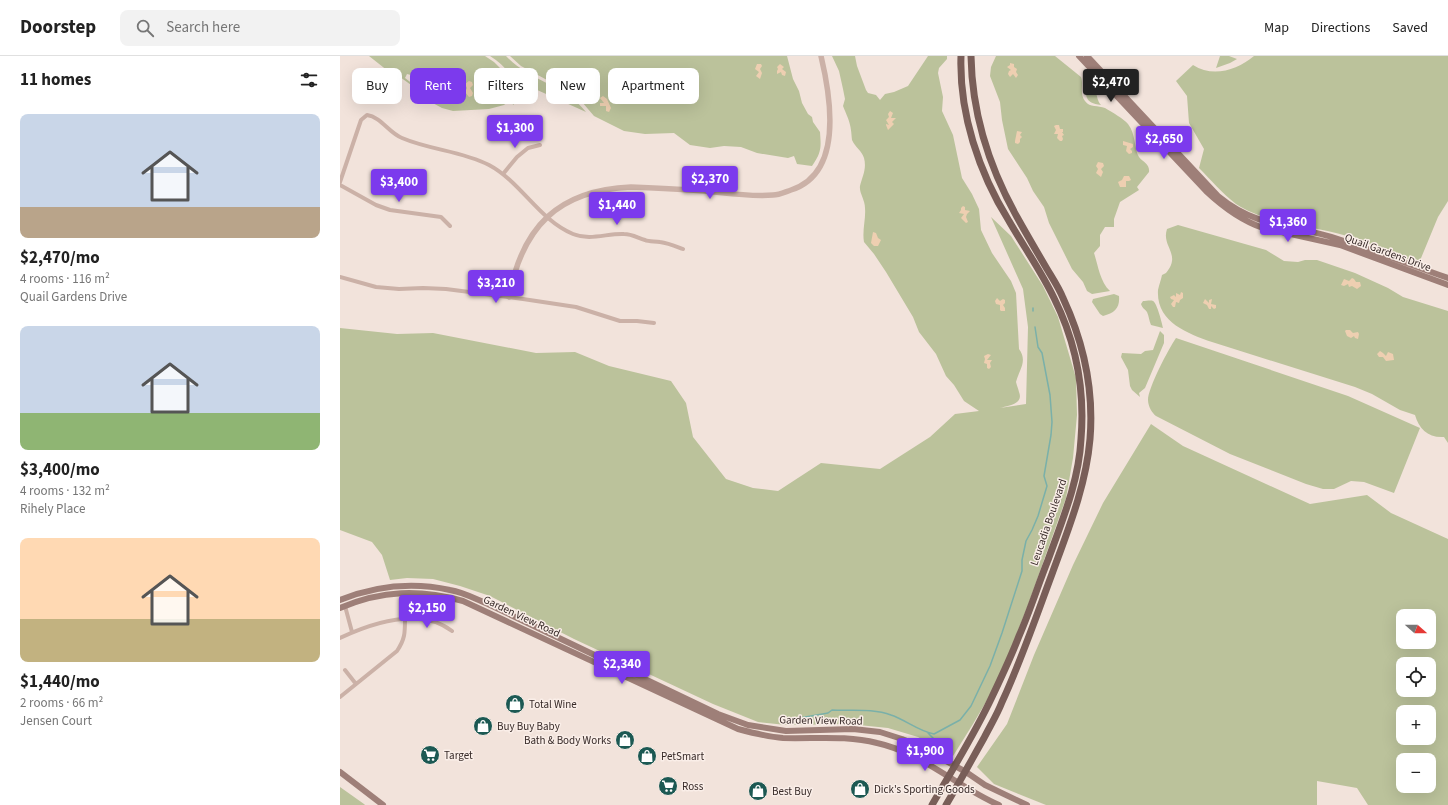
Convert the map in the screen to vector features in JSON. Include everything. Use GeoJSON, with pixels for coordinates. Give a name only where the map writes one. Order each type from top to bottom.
{"type":"FeatureCollection","features":[{"type":"Feature","properties":{"kind":"main road","name":"Leucadia Boulevard"},"geometry":{"type":"LineString","coordinates":[[932,805],[991,699],[1019,636],[1065,512],[1076,476],[1081,440],[1082,418],[1081,386],[1076,358],[1068,329],[1055,299],[1039,269],[1008,220],[987,179],[976,153],[967,115],[962,81],[961,56]]}},
{"type":"Feature","properties":{"kind":"main road","name":"Leucadia Boulevard"},"geometry":{"type":"LineString","coordinates":[[946,805],[966,772],[1002,704],[1074,515],[1085,477],[1090,438],[1091,414],[1089,384],[1076,326],[1062,295],[1016,216],[999,182],[986,150],[976,112],[971,56]]}},
{"type":"Feature","properties":{"kind":"main road","name":"Quail Gardens Drive"},"geometry":{"type":"LineString","coordinates":[[1079,56],[1206,191],[1233,214],[1263,228],[1340,245],[1448,285]]}},
{"type":"Feature","properties":{"kind":"main road","name":"Quail Gardens Drive"},"geometry":{"type":"LineString","coordinates":[[1087,56],[1218,196],[1243,213],[1268,223],[1337,238],[1448,278]]}},
{"type":"Feature","properties":{"kind":"main road","name":"Garden View Road"},"geometry":{"type":"LineString","coordinates":[[340,600],[386,587],[413,586],[450,590],[466,594],[718,714],[748,725],[786,731],[853,729],[880,732],[919,746],[966,772],[985,785],[1027,805]]}},
{"type":"Feature","properties":{"kind":"main road","name":"Garden View Road"},"geometry":{"type":"LineString","coordinates":[[342,607],[366,598],[404,592],[436,594],[463,600],[738,730],[776,737],[845,737],[878,743],[924,761],[959,783],[1000,805]]}},
{"type":"Feature","properties":{"kind":"main road"},"geometry":{"type":"LineString","coordinates":[[340,772],[383,805]]}},
{"type":"Feature","properties":{"kind":"street"},"geometry":{"type":"LineString","coordinates":[[509,297],[514,275],[522,252],[547,217],[580,196],[594,191],[631,187],[775,195],[797,188],[813,177],[825,159],[829,139],[830,110],[821,56]]}},
{"type":"Feature","properties":{"kind":"street"},"geometry":{"type":"LineString","coordinates":[[340,182],[361,120],[367,116],[374,116],[400,137],[468,157],[489,165],[503,174],[547,217],[560,227],[574,234],[587,237],[624,234],[636,236],[646,241],[674,245],[683,249]]}},
{"type":"Feature","properties":{"kind":"street"},"geometry":{"type":"LineString","coordinates":[[503,174],[517,157],[528,148],[540,145]]}},
{"type":"Feature","properties":{"kind":"street"},"geometry":{"type":"LineString","coordinates":[[340,185],[376,205],[390,210],[441,217],[450,226]]}},
{"type":"Feature","properties":{"kind":"street"},"geometry":{"type":"LineString","coordinates":[[340,278],[376,287],[399,289],[446,289],[509,297],[576,307],[620,321],[654,323]]}},
{"type":"Feature","properties":{"kind":"street"},"geometry":{"type":"LineString","coordinates":[[342,607],[352,632]]}},
{"type":"Feature","properties":{"kind":"street"},"geometry":{"type":"LineString","coordinates":[[340,697],[397,651],[403,642],[406,633],[405,619]]}},
{"type":"Feature","properties":{"kind":"street"},"geometry":{"type":"LineString","coordinates":[[340,638],[352,632],[405,619],[422,619],[444,625],[452,631]]}},
{"type":"Feature","properties":{"kind":"street"},"geometry":{"type":"LineString","coordinates":[[345,670],[356,684]]}},
{"type":"Feature","properties":{"kind":"green space"},"geometry":{"type":"Polygon","coordinates":[[[369,56],[485,56],[500,68],[474,68],[474,104],[505,104],[489,109],[453,111],[435,104],[466,104],[466,68],[410,68],[410,75],[407,74],[405,78],[410,82],[410,84],[402,78],[402,68],[384,68],[369,56]]]}},
{"type":"Feature","properties":{"kind":"green space"},"geometry":{"type":"Polygon","coordinates":[[[490,56],[506,56],[521,68],[505,68],[490,56]]]}},
{"type":"Feature","properties":{"kind":"green space"},"geometry":{"type":"Polygon","coordinates":[[[510,56],[787,56],[793,79],[799,91],[802,103],[820,132],[821,146],[812,166],[797,164],[794,156],[788,158],[757,153],[741,147],[724,146],[710,148],[690,145],[674,133],[645,134],[624,131],[594,116],[584,104],[600,104],[600,68],[546,68],[546,79],[538,75],[538,68],[525,68],[510,56]]]}},
{"type":"Feature","properties":{"kind":"green space"},"geometry":{"type":"Polygon","coordinates":[[[832,56],[855,56],[866,90],[868,93],[876,95],[880,100],[885,94],[908,86],[928,56],[947,56],[947,59],[939,68],[938,73],[943,97],[942,111],[953,135],[962,178],[979,209],[981,230],[992,253],[1011,281],[1016,293],[1019,349],[1023,358],[1022,366],[1016,382],[1020,396],[1014,404],[1000,408],[1026,404],[1028,327],[1023,289],[991,217],[1011,236],[1043,286],[1058,317],[1076,378],[1077,415],[1073,458],[1066,498],[1028,605],[1004,666],[990,695],[953,756],[918,737],[888,728],[849,724],[786,725],[758,722],[713,704],[574,639],[490,596],[433,579],[407,578],[390,580],[382,555],[372,542],[340,530],[340,328],[397,334],[433,333],[536,353],[575,352],[609,366],[671,381],[686,403],[693,437],[726,479],[753,488],[778,491],[821,463],[880,469],[930,437],[955,414],[979,411],[964,401],[954,385],[946,376],[936,354],[919,332],[913,317],[886,272],[864,242],[863,234],[865,208],[860,186],[865,169],[865,162],[863,156],[852,140],[849,122],[843,106],[845,99],[839,71],[832,56]]]}},
{"type":"Feature","properties":{"kind":"green space"},"geometry":{"type":"Polygon","coordinates":[[[996,56],[1055,56],[1081,77],[1082,95],[1087,103],[1092,106],[1105,108],[1124,120],[1131,128],[1137,154],[1147,165],[1149,172],[1137,187],[1139,190],[1120,202],[1114,219],[1114,227],[1105,227],[1100,235],[1100,246],[1094,253],[1104,283],[1110,291],[1092,294],[1087,291],[1083,282],[1072,269],[1049,223],[1044,207],[1008,149],[1000,102],[990,76],[991,67],[996,56]]]}},
{"type":"Feature","properties":{"kind":"green space"},"geometry":{"type":"Polygon","coordinates":[[[1220,56],[1229,56],[1237,59],[1216,68],[1220,56]]]}},
{"type":"Feature","properties":{"kind":"green space"},"geometry":{"type":"Polygon","coordinates":[[[1254,56],[1448,56],[1448,201],[1438,217],[1419,263],[1347,236],[1275,220],[1248,211],[1231,200],[1199,168],[1204,149],[1189,123],[1187,96],[1176,81],[1193,65],[1209,71],[1225,71],[1240,65],[1254,56]]]}},
{"type":"Feature","properties":{"kind":"green space"},"geometry":{"type":"Polygon","coordinates":[[[538,78],[546,82],[546,94],[538,90],[538,78]]]}},
{"type":"Feature","properties":{"kind":"green space"},"geometry":{"type":"Polygon","coordinates":[[[1085,80],[1095,89],[1101,105],[1091,102],[1087,98],[1085,80]]]}},
{"type":"Feature","properties":{"kind":"green space"},"geometry":{"type":"Polygon","coordinates":[[[568,104],[579,104],[586,112],[568,104]]]}},
{"type":"Feature","properties":{"kind":"green space"},"geometry":{"type":"Polygon","coordinates":[[[1178,225],[1266,250],[1284,261],[1298,262],[1305,260],[1317,260],[1355,273],[1388,288],[1403,297],[1448,311],[1448,443],[1444,437],[1433,436],[1425,432],[1415,415],[1400,410],[1372,394],[1355,387],[1212,342],[1193,335],[1175,325],[1162,310],[1158,290],[1162,275],[1166,273],[1172,261],[1172,255],[1166,235],[1167,229],[1178,225]]]}},
{"type":"Feature","properties":{"kind":"green space"},"geometry":{"type":"Polygon","coordinates":[[[1114,294],[1119,296],[1118,307],[1114,312],[1103,316],[1092,302],[1093,299],[1114,294]]]}},
{"type":"Feature","properties":{"kind":"green space"},"geometry":{"type":"Polygon","coordinates":[[[1143,301],[1152,301],[1155,303],[1163,328],[1151,325],[1147,312],[1141,304],[1143,301]]]}},
{"type":"Feature","properties":{"kind":"green space"},"geometry":{"type":"Polygon","coordinates":[[[1160,331],[1164,335],[1164,343],[1145,388],[1139,393],[1140,397],[1132,390],[1130,386],[1128,370],[1121,357],[1122,353],[1141,354],[1145,351],[1153,350],[1160,331]]]}},
{"type":"Feature","properties":{"kind":"green space"},"geometry":{"type":"Polygon","coordinates":[[[1176,338],[1348,396],[1420,428],[1394,493],[1364,482],[1351,481],[1334,489],[1323,489],[1306,484],[1230,454],[1156,416],[1149,405],[1149,394],[1159,368],[1176,338]]]}},
{"type":"Feature","properties":{"kind":"green space"},"geometry":{"type":"Polygon","coordinates":[[[1151,424],[1183,446],[1310,504],[1367,495],[1391,513],[1448,539],[1448,805],[1368,805],[1357,788],[1317,781],[1317,805],[1046,805],[994,784],[977,767],[1007,724],[1034,655],[1073,565],[1103,503],[1151,424]]]}},
{"type":"Feature","properties":{"kind":"green space"},"geometry":{"type":"Polygon","coordinates":[[[340,787],[364,804],[365,805],[340,805],[340,787]]]}},
{"type":"Feature","properties":{"kind":"sand"},"geometry":{"type":"Polygon","coordinates":[[[1010,63],[1014,64],[1014,67],[1017,69],[1016,72],[1018,75],[1016,78],[1013,74],[1010,77],[1008,74],[1011,70],[1007,67],[1010,63]]]}},
{"type":"Feature","properties":{"kind":"sand"},"geometry":{"type":"Polygon","coordinates":[[[757,64],[761,64],[762,66],[760,69],[762,73],[760,79],[756,76],[759,72],[755,69],[757,64]]]}},
{"type":"Feature","properties":{"kind":"sand"},"geometry":{"type":"Polygon","coordinates":[[[780,64],[784,67],[782,69],[786,72],[785,76],[782,75],[781,72],[777,74],[777,67],[780,64]]]}},
{"type":"Feature","properties":{"kind":"sand"},"geometry":{"type":"Polygon","coordinates":[[[469,81],[472,82],[473,85],[470,88],[473,93],[472,96],[469,97],[466,93],[466,83],[469,81]]]}},
{"type":"Feature","properties":{"kind":"sand"},"geometry":{"type":"Polygon","coordinates":[[[603,96],[607,99],[611,108],[609,112],[606,111],[606,106],[600,106],[600,103],[604,103],[600,98],[603,96]]]}},
{"type":"Feature","properties":{"kind":"sand"},"geometry":{"type":"Polygon","coordinates":[[[890,111],[893,113],[891,118],[896,118],[892,122],[894,124],[888,130],[886,124],[889,125],[886,120],[889,117],[888,114],[890,111]]]}},
{"type":"Feature","properties":{"kind":"sand"},"geometry":{"type":"Polygon","coordinates":[[[1059,125],[1060,129],[1063,129],[1062,132],[1064,135],[1062,136],[1062,141],[1057,138],[1058,134],[1054,134],[1056,130],[1054,126],[1059,125]]]}},
{"type":"Feature","properties":{"kind":"sand"},"geometry":{"type":"Polygon","coordinates":[[[1017,131],[1022,132],[1020,135],[1022,137],[1018,144],[1015,143],[1017,131]]]}},
{"type":"Feature","properties":{"kind":"sand"},"geometry":{"type":"Polygon","coordinates":[[[1123,141],[1133,144],[1133,147],[1130,149],[1132,153],[1129,154],[1126,151],[1127,146],[1123,145],[1123,141]]]}},
{"type":"Feature","properties":{"kind":"sand"},"geometry":{"type":"Polygon","coordinates":[[[1098,162],[1103,163],[1104,166],[1101,169],[1103,172],[1101,177],[1096,173],[1098,169],[1096,166],[1098,162]]]}},
{"type":"Feature","properties":{"kind":"sand"},"geometry":{"type":"Polygon","coordinates":[[[1124,176],[1129,176],[1131,180],[1126,181],[1126,187],[1120,187],[1118,182],[1122,180],[1124,176]]]}},
{"type":"Feature","properties":{"kind":"sand"},"geometry":{"type":"Polygon","coordinates":[[[963,206],[965,207],[965,210],[970,211],[966,217],[968,222],[966,223],[961,218],[964,214],[959,213],[963,206]]]}},
{"type":"Feature","properties":{"kind":"sand"},"geometry":{"type":"Polygon","coordinates":[[[873,232],[876,233],[878,238],[881,240],[878,246],[874,246],[871,243],[873,232]]]}},
{"type":"Feature","properties":{"kind":"sand"},"geometry":{"type":"Polygon","coordinates":[[[1352,278],[1356,282],[1360,282],[1361,286],[1357,289],[1352,286],[1349,287],[1348,284],[1344,286],[1341,285],[1344,279],[1349,281],[1352,278]]]}},
{"type":"Feature","properties":{"kind":"sand"},"geometry":{"type":"Polygon","coordinates":[[[1181,292],[1183,293],[1183,298],[1179,303],[1176,302],[1175,307],[1173,307],[1171,304],[1174,300],[1170,297],[1174,295],[1176,297],[1176,293],[1180,295],[1181,292]]]}},
{"type":"Feature","properties":{"kind":"sand"},"geometry":{"type":"Polygon","coordinates":[[[997,298],[1000,301],[1003,299],[1005,300],[1003,305],[1005,311],[1001,311],[1000,305],[996,304],[995,301],[997,298]]]}},
{"type":"Feature","properties":{"kind":"sand"},"geometry":{"type":"Polygon","coordinates":[[[1205,299],[1209,303],[1209,300],[1212,299],[1211,304],[1216,305],[1216,308],[1214,309],[1211,306],[1211,309],[1209,309],[1207,305],[1203,303],[1205,299]]]}},
{"type":"Feature","properties":{"kind":"sand"},"geometry":{"type":"Polygon","coordinates":[[[1346,330],[1350,330],[1353,333],[1358,332],[1358,339],[1354,336],[1351,338],[1347,336],[1346,330]]]}},
{"type":"Feature","properties":{"kind":"sand"},"geometry":{"type":"Polygon","coordinates":[[[1380,351],[1386,356],[1388,352],[1393,354],[1394,360],[1386,361],[1383,357],[1379,357],[1377,354],[1380,351]]]}},
{"type":"Feature","properties":{"kind":"sand"},"geometry":{"type":"Polygon","coordinates":[[[988,354],[991,355],[987,360],[992,360],[990,363],[991,367],[989,369],[987,368],[987,364],[984,363],[984,356],[988,354]]]}},
{"type":"Feature","properties":{"kind":"waterway"},"geometry":{"type":"LineString","coordinates":[[794,719],[828,713],[832,710],[877,711],[891,715],[928,733],[934,734],[960,720],[971,706],[990,666],[1002,633],[1022,571],[1022,560],[1026,541],[1038,516],[1047,486],[1044,476],[1052,422],[1050,395],[1042,353],[1038,347],[1035,327]]}},
{"type":"Feature","properties":{"kind":"waterway"},"geometry":{"type":"LineString","coordinates":[[928,733],[937,742],[946,744]]}},
{"type":"Feature","properties":{"kind":"place","name":"Total Wine"},"geometry":{"type":"Point","coordinates":[515,704]}},
{"type":"Feature","properties":{"kind":"place","name":"Buy Buy Baby"},"geometry":{"type":"Point","coordinates":[483,726]}},
{"type":"Feature","properties":{"kind":"place","name":"Bath & Body Works"},"geometry":{"type":"Point","coordinates":[625,740]}},
{"type":"Feature","properties":{"kind":"place","name":"Target"},"geometry":{"type":"Point","coordinates":[430,755]}},
{"type":"Feature","properties":{"kind":"place","name":"PetSmart"},"geometry":{"type":"Point","coordinates":[647,756]}},
{"type":"Feature","properties":{"kind":"place","name":"Ross"},"geometry":{"type":"Point","coordinates":[668,786]}},
{"type":"Feature","properties":{"kind":"place","name":"Dick's Sporting Goods"},"geometry":{"type":"Point","coordinates":[860,789]}},
{"type":"Feature","properties":{"kind":"place","name":"Best Buy"},"geometry":{"type":"Point","coordinates":[758,791]}}]}
